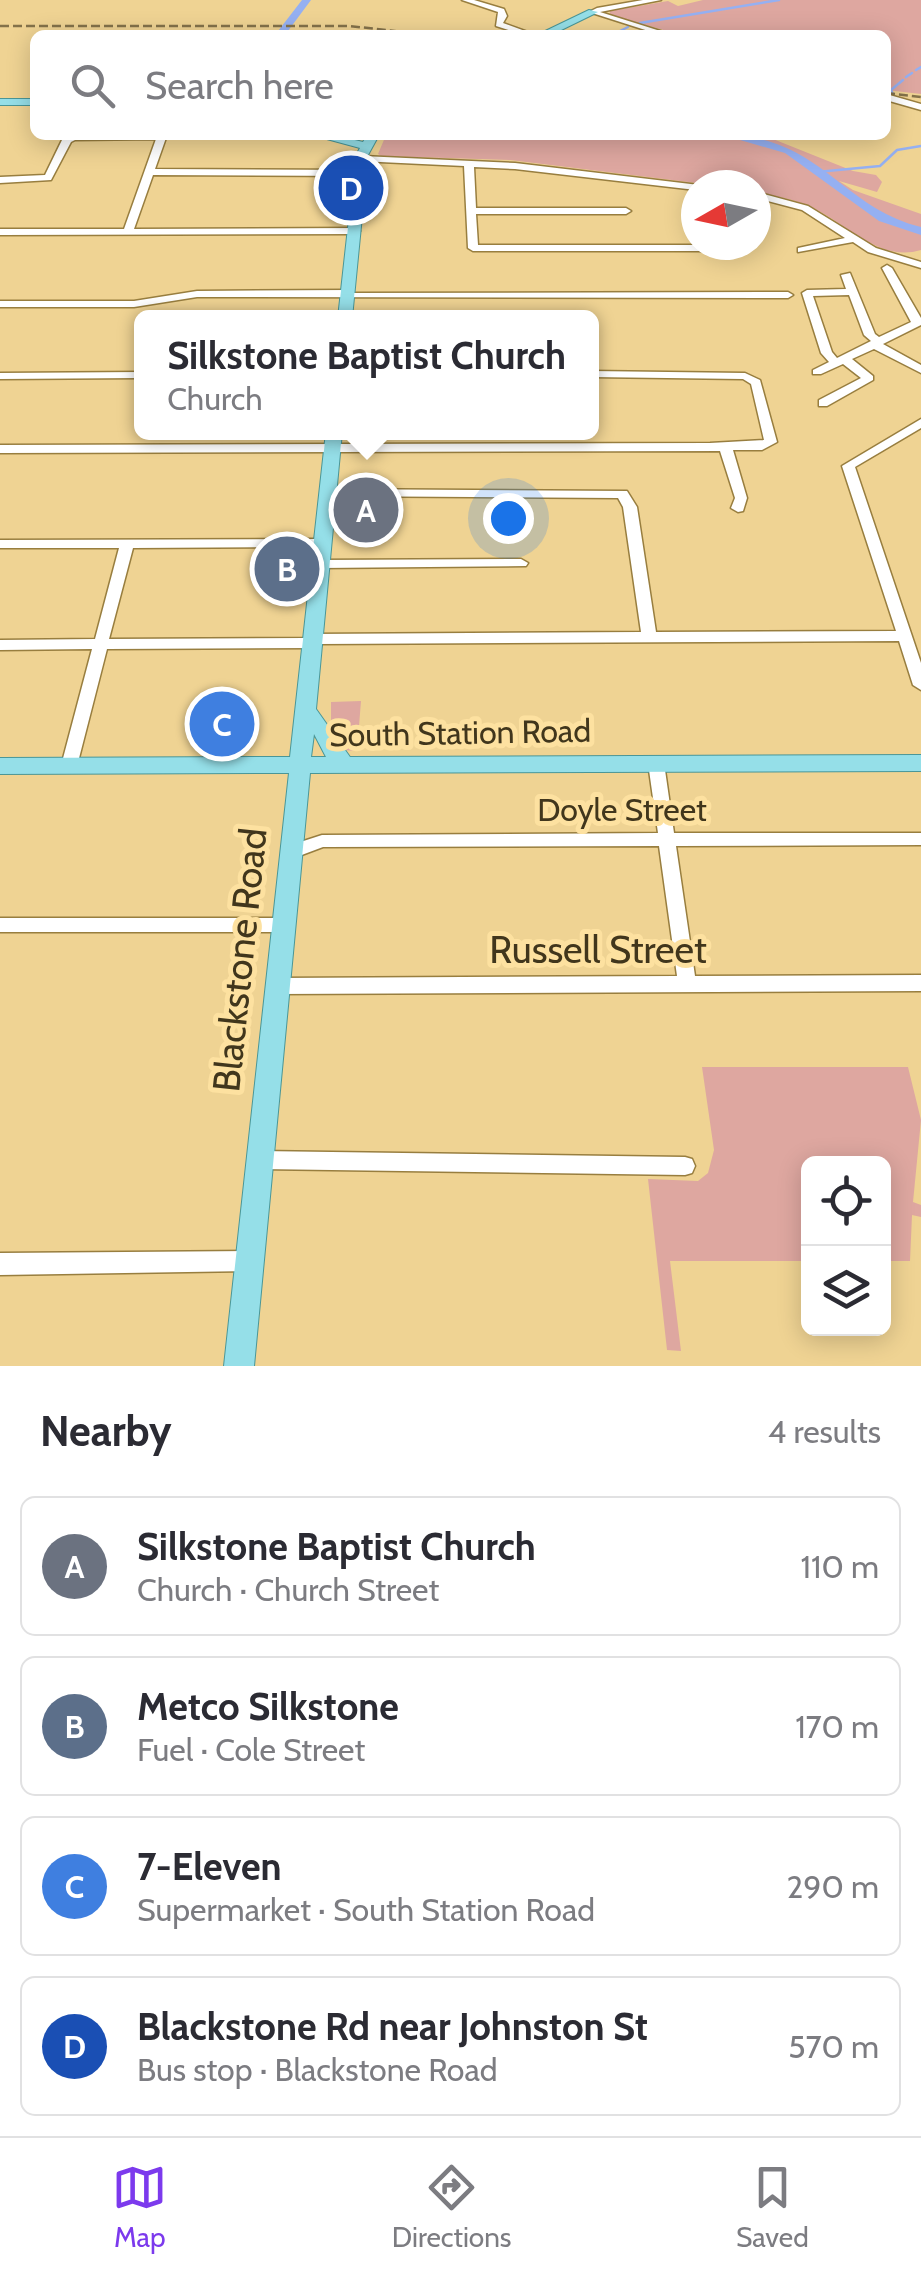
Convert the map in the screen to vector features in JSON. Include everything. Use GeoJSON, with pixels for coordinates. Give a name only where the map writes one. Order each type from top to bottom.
{"type":"FeatureCollection","features":[{"type":"Feature","properties":{"kind":"main road"},"geometry":{"type":"LineString","coordinates":[[575,0],[593,12]]}},
{"type":"Feature","properties":{"kind":"main road"},"geometry":{"type":"LineString","coordinates":[[553,30],[593,12]]}},
{"type":"Feature","properties":{"kind":"main road"},"geometry":{"type":"LineString","coordinates":[[0,102],[30,102]]}},
{"type":"Feature","properties":{"kind":"main road"},"geometry":{"type":"LineString","coordinates":[[331,140],[365,153],[346,310]]}},
{"type":"Feature","properties":{"kind":"main road","name":"Blackstone Road"},"geometry":{"type":"LineString","coordinates":[[239,1366],[320,556],[328,520],[325,513],[333,440]]}},
{"type":"Feature","properties":{"kind":"main road"},"geometry":{"type":"LineString","coordinates":[[307,714],[320,722],[334,756],[349,766]]}},
{"type":"Feature","properties":{"kind":"main road","name":"South Station Road"},"geometry":{"type":"LineString","coordinates":[[0,766],[921,763]]}},
{"type":"Feature","properties":{"kind":"street"},"geometry":{"type":"LineString","coordinates":[[466,0],[498,10],[503,16],[500,26],[514,30]]}},
{"type":"Feature","properties":{"kind":"street"},"geometry":{"type":"LineString","coordinates":[[593,12],[657,0]]}},
{"type":"Feature","properties":{"kind":"street"},"geometry":{"type":"LineString","coordinates":[[593,12],[652,30]]}},
{"type":"Feature","properties":{"kind":"street"},"geometry":{"type":"LineString","coordinates":[[891,98],[921,107]]}},
{"type":"Feature","properties":{"kind":"street"},"geometry":{"type":"LineString","coordinates":[[0,180],[48,178],[67,140]]}},
{"type":"Feature","properties":{"kind":"street"},"geometry":{"type":"LineString","coordinates":[[129,229],[160,140]]}},
{"type":"Feature","properties":{"kind":"street"},"geometry":{"type":"LineString","coordinates":[[149,172],[365,153],[591,173],[681,186]]}},
{"type":"Feature","properties":{"kind":"street"},"geometry":{"type":"LineString","coordinates":[[469,163],[471,246],[478,249],[681,248]]}},
{"type":"Feature","properties":{"kind":"street"},"geometry":{"type":"LineString","coordinates":[[771,199],[805,208],[872,250],[921,265]]}},
{"type":"Feature","properties":{"kind":"street"},"geometry":{"type":"LineString","coordinates":[[470,211],[626,210]]}},
{"type":"Feature","properties":{"kind":"street"},"geometry":{"type":"LineString","coordinates":[[0,232],[354,231]]}},
{"type":"Feature","properties":{"kind":"street"},"geometry":{"type":"LineString","coordinates":[[802,250],[854,239]]}},
{"type":"Feature","properties":{"kind":"street"},"geometry":{"type":"LineString","coordinates":[[887,268],[921,338]]}},
{"type":"Feature","properties":{"kind":"street"},"geometry":{"type":"LineString","coordinates":[[846,275],[876,343],[921,370]]}},
{"type":"Feature","properties":{"kind":"street"},"geometry":{"type":"LineString","coordinates":[[824,402],[869,378],[828,353],[807,294],[853,292]]}},
{"type":"Feature","properties":{"kind":"street"},"geometry":{"type":"LineString","coordinates":[[0,304],[134,304],[197,294],[788,296]]}},
{"type":"Feature","properties":{"kind":"street"},"geometry":{"type":"LineString","coordinates":[[817,372],[914,324]]}},
{"type":"Feature","properties":{"kind":"street"},"geometry":{"type":"LineString","coordinates":[[0,449],[333,440],[725,446],[770,442],[756,382],[745,376],[599,374]]}},
{"type":"Feature","properties":{"kind":"street"},"geometry":{"type":"LineString","coordinates":[[0,376],[134,375]]}},
{"type":"Feature","properties":{"kind":"street"},"geometry":{"type":"LineString","coordinates":[[921,423],[848,466],[921,684]]}},
{"type":"Feature","properties":{"kind":"street"},"geometry":{"type":"LineString","coordinates":[[725,446],[741,498],[738,508]]}},
{"type":"Feature","properties":{"kind":"street"},"geometry":{"type":"LineString","coordinates":[[327,493],[622,494],[630,507],[649,636]]}},
{"type":"Feature","properties":{"kind":"street"},"geometry":{"type":"LineString","coordinates":[[0,544],[127,544],[521,563]]}},
{"type":"Feature","properties":{"kind":"street"},"geometry":{"type":"LineString","coordinates":[[70,766],[127,544]]}},
{"type":"Feature","properties":{"kind":"street"},"geometry":{"type":"LineString","coordinates":[[0,645],[904,636]]}},
{"type":"Feature","properties":{"kind":"street"},"geometry":{"type":"LineString","coordinates":[[656,764],[687,984]]}},
{"type":"Feature","properties":{"kind":"street","name":"Doyle Street"},"geometry":{"type":"LineString","coordinates":[[295,826],[322,841]]}},
{"type":"Feature","properties":{"kind":"street","name":"Doyle Street"},"geometry":{"type":"LineString","coordinates":[[291,852],[322,841],[921,839]]}},
{"type":"Feature","properties":{"kind":"street"},"geometry":{"type":"LineString","coordinates":[[0,926],[283,924]]}},
{"type":"Feature","properties":{"kind":"street","name":"Russell Street"},"geometry":{"type":"LineString","coordinates":[[276,986],[921,984]]}},
{"type":"Feature","properties":{"kind":"street"},"geometry":{"type":"LineString","coordinates":[[260,1160],[685,1166]]}},
{"type":"Feature","properties":{"kind":"street"},"geometry":{"type":"LineString","coordinates":[[0,1264],[250,1262]]}},
{"type":"Feature","properties":{"kind":"shaded area"},"geometry":{"type":"Polygon","coordinates":[[[703,0],[921,0],[921,94],[891,91],[891,30],[663,30],[610,15],[610,11],[668,1],[678,6],[703,0]]]}},
{"type":"Feature","properties":{"kind":"shaded area"},"geometry":{"type":"Polygon","coordinates":[[[384,140],[776,140],[853,171],[876,175],[882,182],[877,192],[839,181],[853,190],[921,214],[921,250],[891,251],[877,246],[809,206],[771,196],[771,170],[681,170],[681,181],[510,160],[378,154],[384,140]]]}},
{"type":"Feature","properties":{"kind":"shaded area"},"geometry":{"type":"Polygon","coordinates":[[[361,701],[357,751],[343,750],[331,721],[331,702],[361,701]]]}},
{"type":"Feature","properties":{"kind":"shaded area"},"geometry":{"type":"Polygon","coordinates":[[[702,1067],[908,1067],[921,1120],[913,1202],[921,1205],[921,1217],[912,1215],[910,1261],[891,1261],[891,1156],[801,1156],[801,1261],[670,1261],[681,1351],[667,1350],[648,1179],[698,1181],[708,1173],[714,1150],[702,1067]]]}},
{"type":"Feature","properties":{"kind":"waterway"},"geometry":{"type":"LineString","coordinates":[[284,30],[307,0]]}},
{"type":"Feature","properties":{"kind":"waterway"},"geometry":{"type":"LineString","coordinates":[[640,23],[779,0]]}},
{"type":"Feature","properties":{"kind":"waterway"},"geometry":{"type":"LineString","coordinates":[[622,30],[628,27]]}},
{"type":"Feature","properties":{"kind":"waterway"},"geometry":{"type":"LineString","coordinates":[[916,70],[921,67]]}},
{"type":"Feature","properties":{"kind":"waterway"},"geometry":{"type":"LineString","coordinates":[[906,77],[912,73]]}},
{"type":"Feature","properties":{"kind":"waterway"},"geometry":{"type":"LineString","coordinates":[[894,96],[891,90],[903,80]]}},
{"type":"Feature","properties":{"kind":"waterway"},"geometry":{"type":"LineString","coordinates":[[752,140],[789,151],[883,218],[921,231]]}},
{"type":"Feature","properties":{"kind":"waterway"},"geometry":{"type":"LineString","coordinates":[[817,172],[880,166],[897,150],[921,146]]}},
{"type":"Feature","properties":{"kind":"railway"},"geometry":{"type":"LineString","coordinates":[[0,26],[349,26],[386,30]]}},
{"type":"Feature","properties":{"kind":"railway"},"geometry":{"type":"LineString","coordinates":[[891,94],[921,97]]}},
{"type":"Feature","properties":{"kind":"place","name":"Blackstone Rd near Johnston St"},"geometry":{"type":"Point","coordinates":[351,188]}},
{"type":"Feature","properties":{"kind":"place","name":"Silkstone Baptist Church"},"geometry":{"type":"Point","coordinates":[366,510]}},
{"type":"Feature","properties":{"kind":"place","name":"Metco Silkstone"},"geometry":{"type":"Point","coordinates":[287,569]}},
{"type":"Feature","properties":{"kind":"place","name":"7-Eleven"},"geometry":{"type":"Point","coordinates":[222,724]}}]}
